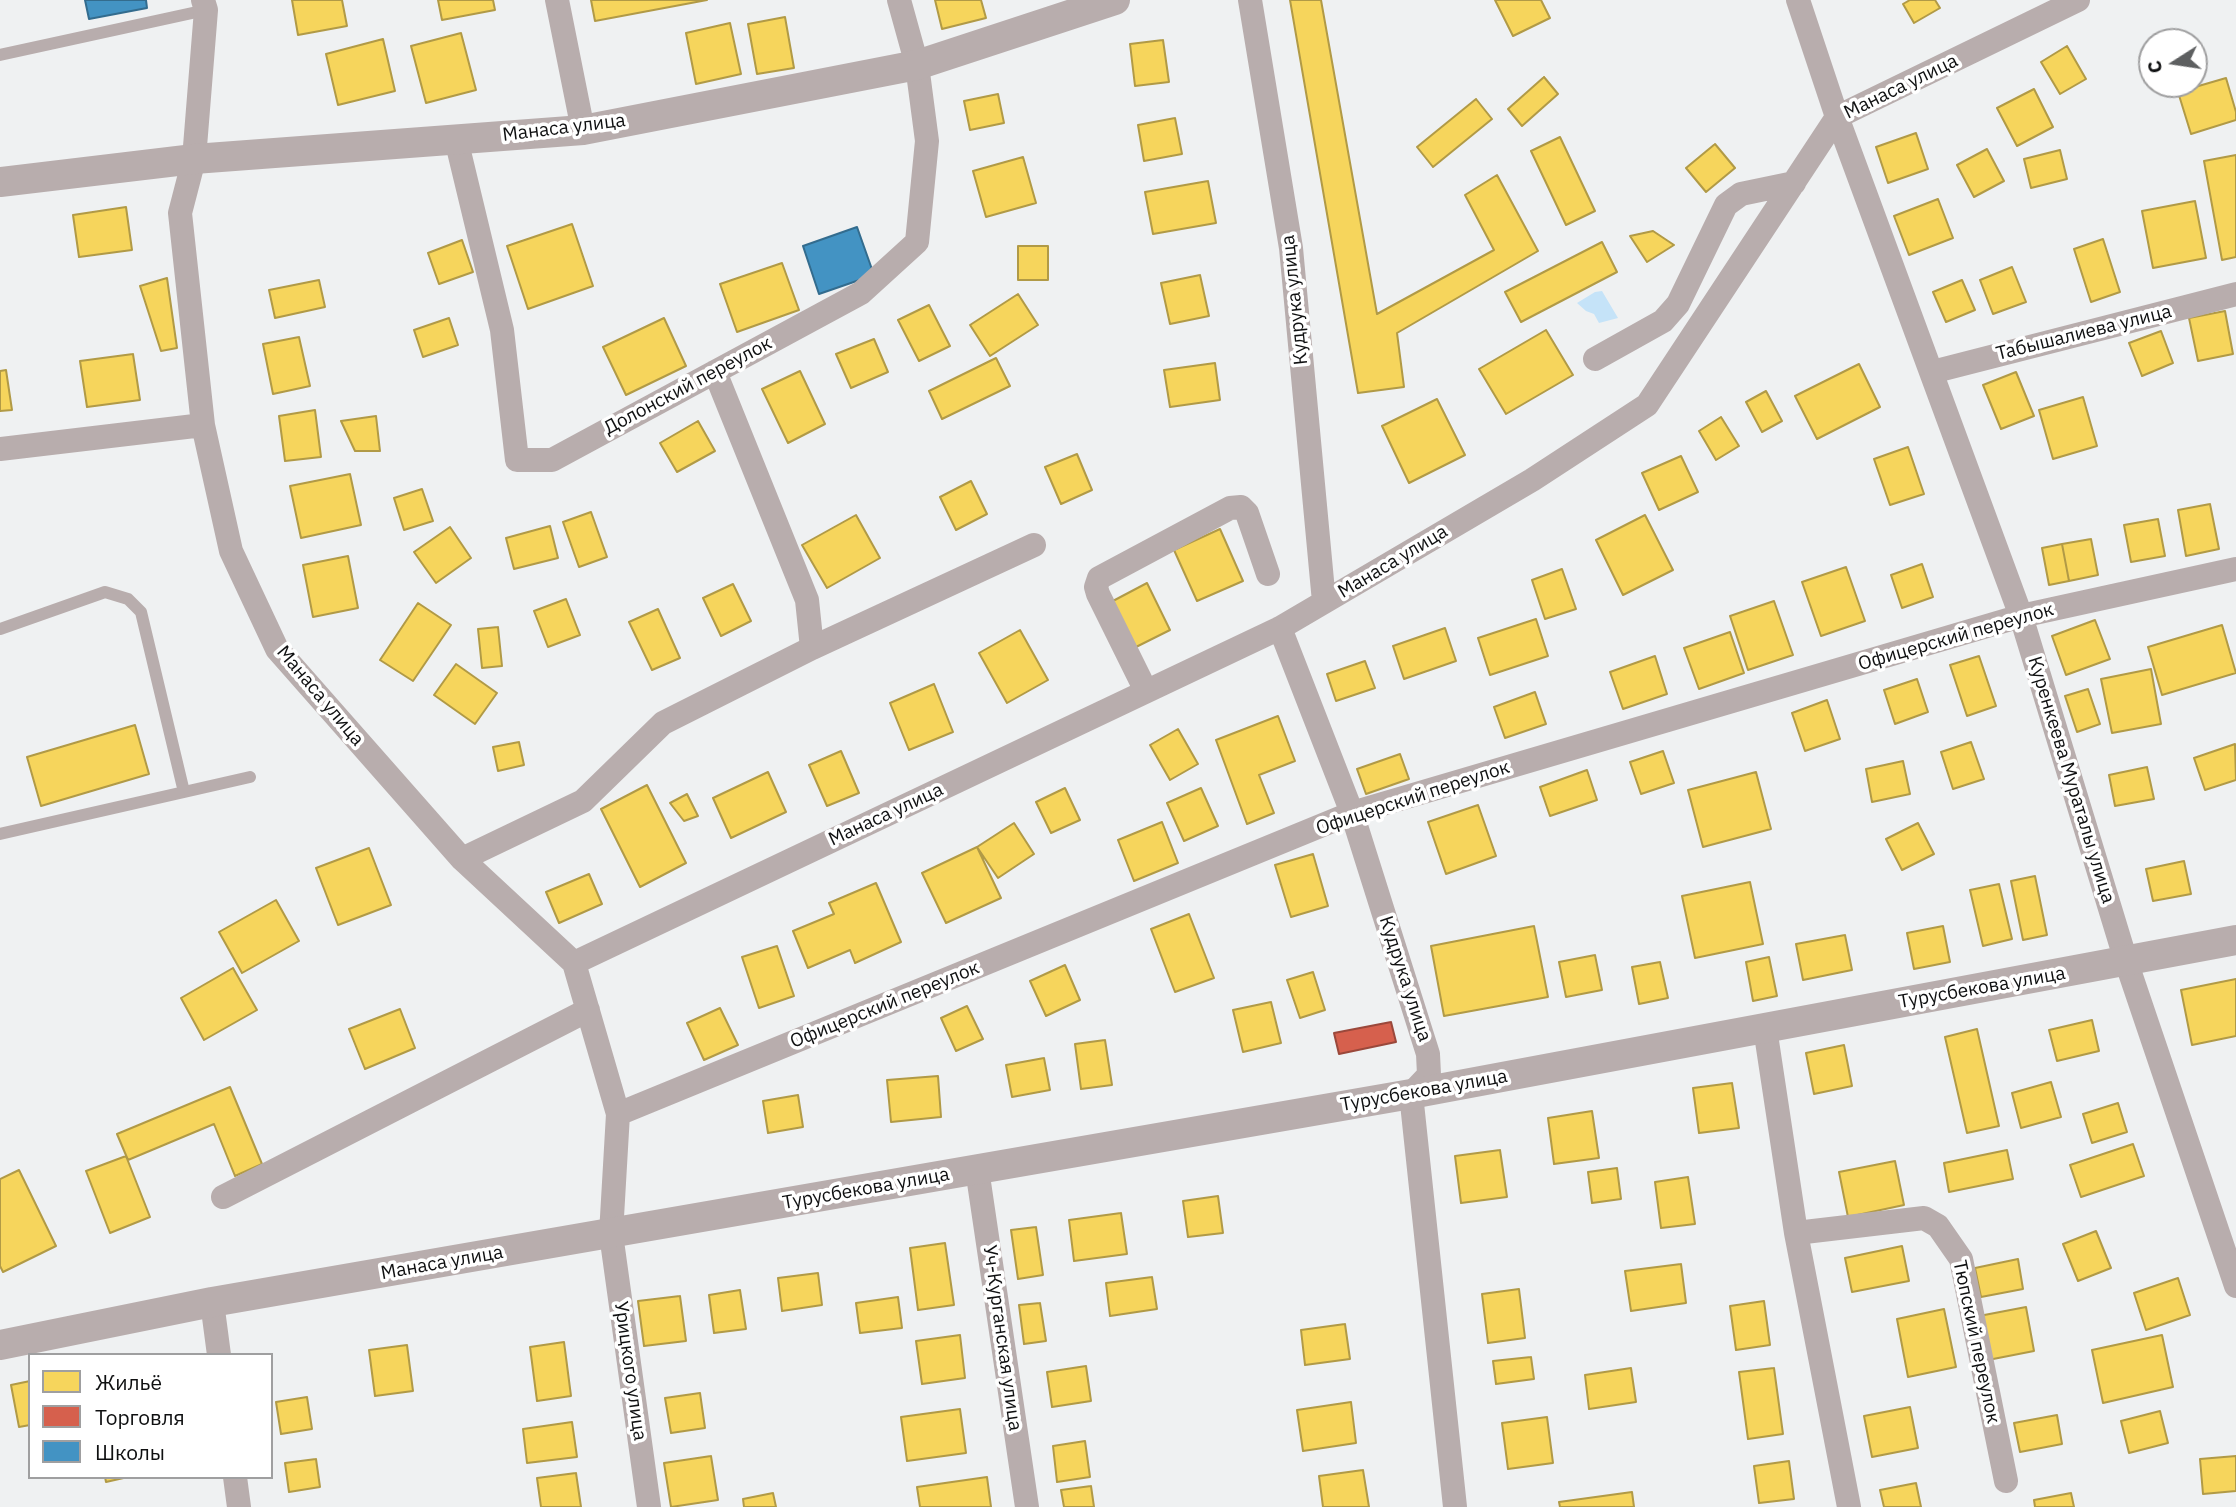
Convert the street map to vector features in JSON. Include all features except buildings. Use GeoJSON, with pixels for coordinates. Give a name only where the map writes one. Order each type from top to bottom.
{"type":"FeatureCollection","features":[{"type":"Feature","properties":{"kind":"street"},"geometry":{"type":"LineString","coordinates":[[557,0],[583,130]]}},
{"type":"Feature","properties":{"kind":"street","name":"Долонский переулок"},"geometry":{"type":"LineString","coordinates":[[456,139],[502,330],[517,460],[552,460],[861,293],[916,242],[927,141],[917,65],[899,0]]}},
{"type":"Feature","properties":{"kind":"street","name":"Манаса улица"},"geometry":{"type":"LineString","coordinates":[[0,182],[194,159],[583,130],[917,65],[1115,0]]}},
{"type":"Feature","properties":{"kind":"street","name":"Кудрука улица"},"geometry":{"type":"LineString","coordinates":[[1250,0],[1292,248],[1324,602]]}},
{"type":"Feature","properties":{"kind":"street","name":"Куренкеева Мураталы улица"},"geometry":{"type":"LineString","coordinates":[[1798,0],[1837,117],[2021,617],[2126,961],[2231,1253],[2236,1286]]}},
{"type":"Feature","properties":{"kind":"street","name":"Манаса улица"},"geometry":{"type":"LineString","coordinates":[[205,5],[194,159],[180,213],[203,425],[231,551],[277,649],[462,859],[574,963],[1280,628],[1532,480],[1647,405],[1837,117],[2078,0]]}},
{"type":"Feature","properties":{"kind":"street"},"geometry":{"type":"LineString","coordinates":[[1595,359],[1663,321],[1678,304],[1726,205],[1741,194],[1794,183]]}},
{"type":"Feature","properties":{"kind":"street","name":"Табышалиева улица"},"geometry":{"type":"LineString","coordinates":[[1932,372],[2236,294]]}},
{"type":"Feature","properties":{"kind":"street"},"geometry":{"type":"LineString","coordinates":[[715,372],[807,600],[812,648]]}},
{"type":"Feature","properties":{"kind":"street"},"geometry":{"type":"LineString","coordinates":[[0,449],[203,425]]}},
{"type":"Feature","properties":{"kind":"street"},"geometry":{"type":"LineString","coordinates":[[1146,691],[1098,594],[1096,587],[1099,578],[1230,508],[1241,508],[1247,513],[1268,574]]}},
{"type":"Feature","properties":{"kind":"street"},"geometry":{"type":"LineString","coordinates":[[462,859],[583,801],[663,723],[812,648],[1034,545]]}},
{"type":"Feature","properties":{"kind":"street","name":"Офицерский переулок"},"geometry":{"type":"LineString","coordinates":[[618,1114],[1352,813],[2021,617],[2236,569]]}},
{"type":"Feature","properties":{"kind":"street","name":"Кудрука улица"},"geometry":{"type":"LineString","coordinates":[[1280,628],[1352,813],[1428,1054],[1429,1075],[1411,1094]]}},
{"type":"Feature","properties":{"kind":"street","name":"Турусбекова улица"},"geometry":{"type":"LineString","coordinates":[[611,1234],[1411,1094],[2236,940]]}},
{"type":"Feature","properties":{"kind":"street"},"geometry":{"type":"LineString","coordinates":[[574,963],[618,1114],[611,1234]]}},
{"type":"Feature","properties":{"kind":"street"},"geometry":{"type":"LineString","coordinates":[[223,1197],[588,1010]]}},
{"type":"Feature","properties":{"kind":"street"},"geometry":{"type":"LineString","coordinates":[[1765,1028],[1796,1233],[1849,1507]]}},
{"type":"Feature","properties":{"kind":"street"},"geometry":{"type":"LineString","coordinates":[[1411,1094],[1455,1507]]}},
{"type":"Feature","properties":{"kind":"street","name":"Уч-Курганская улица"},"geometry":{"type":"LineString","coordinates":[[976,1169],[1027,1507]]}},
{"type":"Feature","properties":{"kind":"street","name":"Тюпский переулок"},"geometry":{"type":"LineString","coordinates":[[1796,1233],[1924,1218],[1938,1226],[1961,1259],[2006,1481]]}},
{"type":"Feature","properties":{"kind":"street","name":"Манаса улица"},"geometry":{"type":"LineString","coordinates":[[0,1345],[212,1302],[611,1234]]}},
{"type":"Feature","properties":{"kind":"street","name":"Урицкого улица"},"geometry":{"type":"LineString","coordinates":[[611,1234],[649,1507]]}},
{"type":"Feature","properties":{"kind":"street"},"geometry":{"type":"LineString","coordinates":[[212,1302],[219,1353]]}},
{"type":"Feature","properties":{"kind":"street"},"geometry":{"type":"LineString","coordinates":[[235,1479],[239,1507]]}},
{"type":"Feature","properties":{"kind":"lane"},"geometry":{"type":"LineString","coordinates":[[0,55],[205,5]]}},
{"type":"Feature","properties":{"kind":"lane"},"geometry":{"type":"LineString","coordinates":[[0,629],[105,592],[128,599],[141,612],[184,792]]}},
{"type":"Feature","properties":{"kind":"lane"},"geometry":{"type":"LineString","coordinates":[[0,834],[250,777]]}},
{"type":"Feature","properties":{"kind":"water"},"geometry":{"type":"Polygon","coordinates":[[[1602,291],[1618,318],[1599,323],[1594,314],[1577,303],[1595,292],[1602,291]]]}}]}
